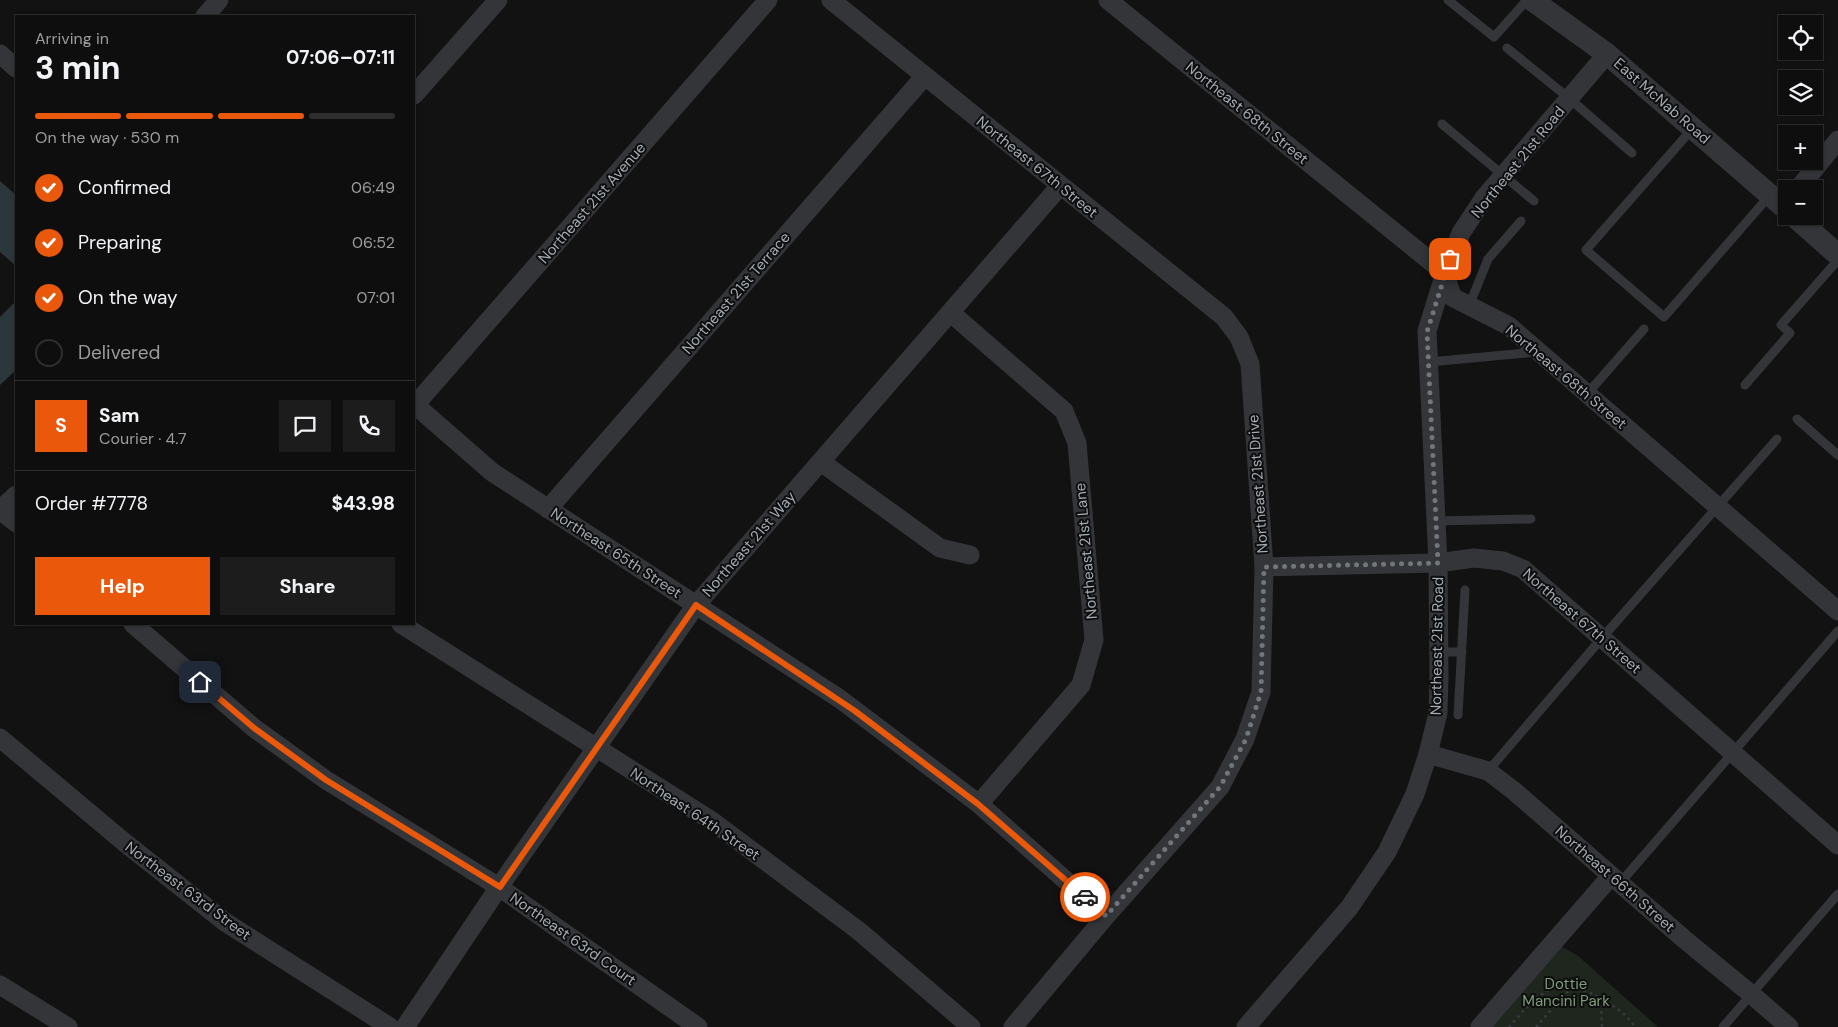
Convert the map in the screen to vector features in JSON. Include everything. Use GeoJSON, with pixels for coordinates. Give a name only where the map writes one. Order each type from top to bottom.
{"type":"FeatureCollection","features":[{"type":"Feature","properties":{"kind":"street"},"geometry":{"type":"LineString","coordinates":[[206,15],[220,0]]}},
{"type":"Feature","properties":{"kind":"street"},"geometry":{"type":"LineString","coordinates":[[415,94],[498,0]]}},
{"type":"Feature","properties":{"kind":"street","name":"Northeast 21st Avenue"},"geometry":{"type":"LineString","coordinates":[[415,405],[768,0]]}},
{"type":"Feature","properties":{"kind":"street","name":"Northeast 67th Street"},"geometry":{"type":"LineString","coordinates":[[830,0],[1224,317],[1239,337]]}},
{"type":"Feature","properties":{"kind":"street","name":"Northeast 68th Street"},"geometry":{"type":"LineString","coordinates":[[1108,0],[1445,273],[1452,297],[1508,326],[1838,611]]}},
{"type":"Feature","properties":{"kind":"street","name":"East McNab Road"},"geometry":{"type":"LineString","coordinates":[[1532,0],[1607,54],[1778,201]]}},
{"type":"Feature","properties":{"kind":"street"},"geometry":{"type":"LineString","coordinates":[[0,54],[15,67]]}},
{"type":"Feature","properties":{"kind":"street","name":"Northeast 21st Road"},"geometry":{"type":"LineString","coordinates":[[1246,1027],[1349,908],[1387,852],[1415,794],[1428,754],[1438,713],[1438,563],[1427,332],[1445,273],[1461,233],[1484,198],[1607,54]]}},
{"type":"Feature","properties":{"kind":"street","name":"Northeast 21st Terrace"},"geometry":{"type":"LineString","coordinates":[[548,509],[924,77]]}},
{"type":"Feature","properties":{"kind":"street"},"geometry":{"type":"LineString","coordinates":[[1805,180],[1838,140]]}},
{"type":"Feature","properties":{"kind":"street","name":"Northeast 21st Way"},"geometry":{"type":"LineString","coordinates":[[406,1027],[500,887],[696,605],[1060,186]]}},
{"type":"Feature","properties":{"kind":"street","name":"East McNab Road"},"geometry":{"type":"LineString","coordinates":[[1805,225],[1838,255]]}},
{"type":"Feature","properties":{"kind":"street","name":"Northeast 21st Lane"},"geometry":{"type":"LineString","coordinates":[[951,313],[1064,411],[1076,443],[1094,640],[1081,685],[978,804]]}},
{"type":"Feature","properties":{"kind":"street","name":"Northeast 21st Drive"},"geometry":{"type":"LineString","coordinates":[[1013,1027],[1106,916],[1220,787],[1246,739],[1261,692],[1264,567],[1250,364],[1239,337]]}},
{"type":"Feature","properties":{"kind":"street","name":"Northeast 65th Street"},"geometry":{"type":"LineString","coordinates":[[415,405],[492,472],[840,699],[978,804],[1106,916]]}},
{"type":"Feature","properties":{"kind":"street"},"geometry":{"type":"LineString","coordinates":[[820,462],[940,548],[970,555]]}},
{"type":"Feature","properties":{"kind":"street"},"geometry":{"type":"LineString","coordinates":[[15,496],[0,510],[15,523]]}},
{"type":"Feature","properties":{"kind":"street","name":"Northeast 67th Street"},"geometry":{"type":"LineString","coordinates":[[1264,567],[1438,563],[1474,558],[1503,561],[1523,569],[1838,845]]}},
{"type":"Feature","properties":{"kind":"street","name":"Northeast 63rd Court"},"geometry":{"type":"LineString","coordinates":[[134,625],[262,734],[326,780],[500,887],[698,1027]]}},
{"type":"Feature","properties":{"kind":"street","name":"Northeast 64th Street"},"geometry":{"type":"LineString","coordinates":[[403,625],[720,827],[859,931],[971,1027]]}},
{"type":"Feature","properties":{"kind":"street","name":"Northeast 63rd Street"},"geometry":{"type":"LineString","coordinates":[[0,738],[124,842],[225,922],[390,1027]]}},
{"type":"Feature","properties":{"kind":"street","name":"Northeast 66th Street"},"geometry":{"type":"LineString","coordinates":[[1428,754],[1488,771],[1514,791],[1684,939],[1789,1027]]}},
{"type":"Feature","properties":{"kind":"street"},"geometry":{"type":"LineString","coordinates":[[1480,1027],[1616,879]]}},
{"type":"Feature","properties":{"kind":"street"},"geometry":{"type":"LineString","coordinates":[[0,985],[68,1027]]}},
{"type":"Feature","properties":{"kind":"lane"},"geometry":{"type":"LineString","coordinates":[[1448,0],[1494,37],[1527,0]]}},
{"type":"Feature","properties":{"kind":"lane"},"geometry":{"type":"LineString","coordinates":[[1507,48],[1632,153]]}},
{"type":"Feature","properties":{"kind":"lane"},"geometry":{"type":"LineString","coordinates":[[1442,124],[1534,201]]}},
{"type":"Feature","properties":{"kind":"lane"},"geometry":{"type":"LineString","coordinates":[[1693,128],[1586,250],[1664,317],[1778,212]]}},
{"type":"Feature","properties":{"kind":"lane"},"geometry":{"type":"LineString","coordinates":[[1469,306],[1488,259],[1521,221]]}},
{"type":"Feature","properties":{"kind":"lane"},"geometry":{"type":"LineString","coordinates":[[1745,385],[1790,333],[1782,326],[1838,260]]}},
{"type":"Feature","properties":{"kind":"lane"},"geometry":{"type":"LineString","coordinates":[[1587,394],[1644,329]]}},
{"type":"Feature","properties":{"kind":"lane"},"geometry":{"type":"LineString","coordinates":[[1429,362],[1539,352]]}},
{"type":"Feature","properties":{"kind":"lane"},"geometry":{"type":"LineString","coordinates":[[1797,419],[1838,455]]}},
{"type":"Feature","properties":{"kind":"lane"},"geometry":{"type":"LineString","coordinates":[[1488,771],[1777,439]]}},
{"type":"Feature","properties":{"kind":"lane"},"geometry":{"type":"LineString","coordinates":[[1436,521],[1532,518]]}},
{"type":"Feature","properties":{"kind":"lane"},"geometry":{"type":"LineString","coordinates":[[1458,715],[1466,590]]}},
{"type":"Feature","properties":{"kind":"lane"},"geometry":{"type":"LineString","coordinates":[[1616,879],[1732,752],[1838,631]]}},
{"type":"Feature","properties":{"kind":"lane"},"geometry":{"type":"LineString","coordinates":[[1439,652],[1462,652]]}},
{"type":"Feature","properties":{"kind":"lane"},"geometry":{"type":"LineString","coordinates":[[1722,1027],[1838,894]]}},
{"type":"Feature","properties":{"kind":"path"},"geometry":{"type":"LineString","coordinates":[[1509,1027],[1538,996],[1560,986],[1606,1000],[1630,1019],[1633,1027]]}},
{"type":"Feature","properties":{"kind":"path"},"geometry":{"type":"LineString","coordinates":[[1536,1027],[1571,988]]}},
{"type":"Feature","properties":{"kind":"path"},"geometry":{"type":"LineString","coordinates":[[1601,998],[1602,1027]]}},
{"type":"Feature","properties":{"kind":"green space","name":"Dottie Mancini Park"},"geometry":{"type":"Polygon","coordinates":[[[1560,946],[1577,955],[1658,1027],[1491,1027],[1560,946]]]}},
{"type":"Feature","properties":{"kind":"shaded area"},"geometry":{"type":"Polygon","coordinates":[[[0,181],[15,194],[15,265],[0,252],[0,181]]]}},
{"type":"Feature","properties":{"kind":"shaded area"},"geometry":{"type":"Polygon","coordinates":[[[15,302],[15,371],[0,385],[0,317],[15,302]]]}},
{"type":"Feature","properties":{"kind":"way so far"},"geometry":{"type":"LineString","coordinates":[[1085,897],[1106,916],[1220,787],[1246,739],[1261,692],[1264,567],[1438,563],[1427,332],[1450,259]]}},
{"type":"Feature","properties":{"kind":"route"},"geometry":{"type":"LineString","coordinates":[[200,682],[254,728],[326,780],[500,887],[696,605],[840,699],[978,804],[1085,897]]}}]}
